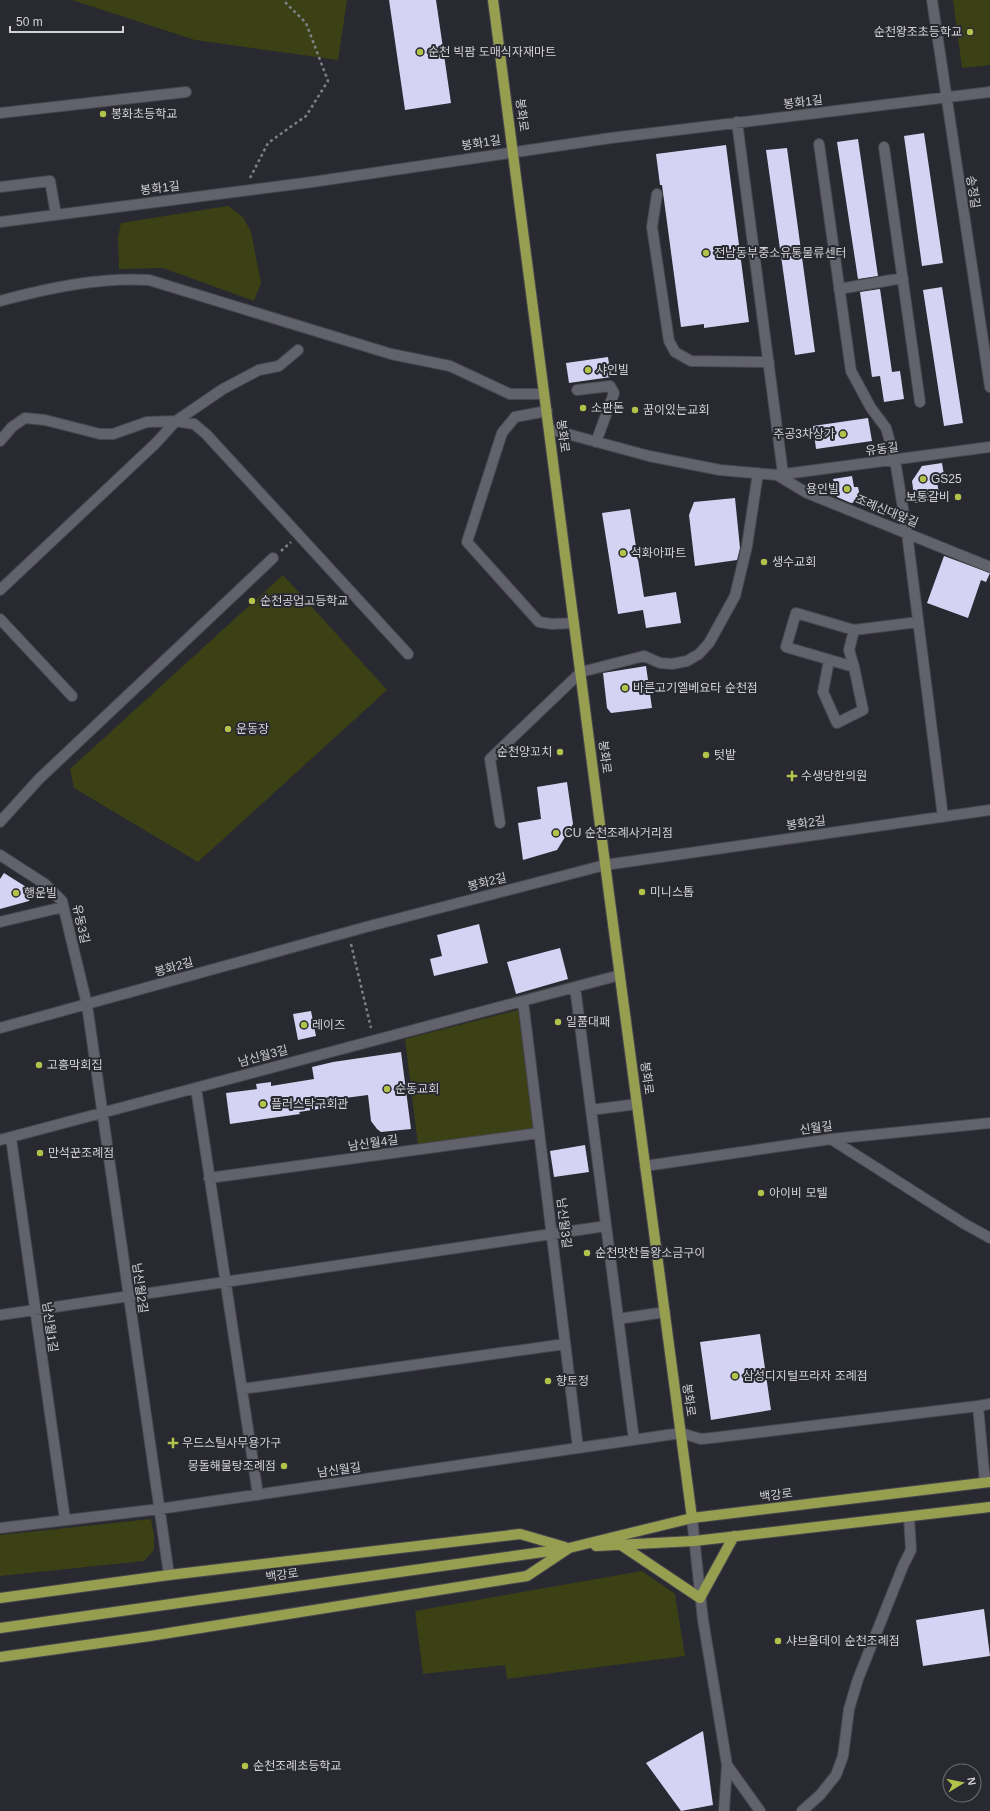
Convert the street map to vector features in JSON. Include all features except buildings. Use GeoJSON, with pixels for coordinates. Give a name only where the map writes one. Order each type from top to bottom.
{"type":"FeatureCollection","features":[{"type":"Feature","properties":{"kind":"main road","name":"봉화로"},"geometry":{"type":"LineString","coordinates":[[493,0],[514,151],[605,865],[692,1518]]}},
{"type":"Feature","properties":{"kind":"main road","name":"백강로"},"geometry":{"type":"LineString","coordinates":[[568,1548],[692,1518],[988,1482]]}},
{"type":"Feature","properties":{"kind":"main road","name":"백강로"},"geometry":{"type":"LineString","coordinates":[[0,1628],[568,1548],[694,1541],[990,1508]]}},
{"type":"Feature","properties":{"kind":"main road"},"geometry":{"type":"LineString","coordinates":[[0,1598],[169,1575],[520,1534],[568,1548]]}},
{"type":"Feature","properties":{"kind":"main road"},"geometry":{"type":"LineString","coordinates":[[620,1545],[700,1598],[734,1536]]}},
{"type":"Feature","properties":{"kind":"main road"},"geometry":{"type":"LineString","coordinates":[[0,1657],[150,1636],[527,1576],[568,1548]]}},
{"type":"Feature","properties":{"kind":"street","name":"송정길"},"geometry":{"type":"LineString","coordinates":[[932,0],[990,387]]}},
{"type":"Feature","properties":{"kind":"street"},"geometry":{"type":"LineString","coordinates":[[0,113],[186,92]]}},
{"type":"Feature","properties":{"kind":"street","name":"봉화1길"},"geometry":{"type":"LineString","coordinates":[[0,222],[243,191],[514,151],[738,122],[990,92]]}},
{"type":"Feature","properties":{"kind":"street"},"geometry":{"type":"LineString","coordinates":[[549,429],[649,456],[720,470],[780,475],[769,362],[738,122]]}},
{"type":"Feature","properties":{"kind":"street"},"geometry":{"type":"LineString","coordinates":[[818,144],[851,371],[871,408],[886,428],[895,460],[907,533],[942,817]]}},
{"type":"Feature","properties":{"kind":"street"},"geometry":{"type":"LineString","coordinates":[[884,147],[920,402]]}},
{"type":"Feature","properties":{"kind":"street"},"geometry":{"type":"LineString","coordinates":[[0,187],[50,181],[56,215]]}},
{"type":"Feature","properties":{"kind":"street"},"geometry":{"type":"LineString","coordinates":[[656,194],[652,227],[668,340],[675,352],[691,361],[769,362]]}},
{"type":"Feature","properties":{"kind":"street"},"geometry":{"type":"LineString","coordinates":[[839,289],[903,278]]}},
{"type":"Feature","properties":{"kind":"street"},"geometry":{"type":"LineString","coordinates":[[0,300],[50,289],[92,283],[129,279],[149,280],[391,354],[450,366],[510,394],[544,394]]}},
{"type":"Feature","properties":{"kind":"street"},"geometry":{"type":"LineString","coordinates":[[0,590],[155,444],[176,421],[223,389],[259,370],[279,366],[298,350]]}},
{"type":"Feature","properties":{"kind":"street"},"geometry":{"type":"LineString","coordinates":[[577,390],[610,386],[614,393],[596,442]]}},
{"type":"Feature","properties":{"kind":"street"},"geometry":{"type":"LineString","coordinates":[[547,411],[515,417],[502,433],[467,542],[539,622],[552,624],[574,623]]}},
{"type":"Feature","properties":{"kind":"street"},"geometry":{"type":"LineString","coordinates":[[0,441],[12,427],[26,418],[45,420],[100,434],[113,434],[147,422],[176,421],[194,424],[206,434],[408,654]]}},
{"type":"Feature","properties":{"kind":"street","name":"유동길"},"geometry":{"type":"LineString","coordinates":[[780,475],[990,447]]}},
{"type":"Feature","properties":{"kind":"street"},"geometry":{"type":"LineString","coordinates":[[500,823],[490,759],[581,672],[644,656],[660,663],[672,664],[687,661],[699,654],[709,643],[735,596],[747,546],[758,473]]}},
{"type":"Feature","properties":{"kind":"street","name":"조례신대앞길"},"geometry":{"type":"LineString","coordinates":[[780,475],[807,493],[990,567]]}},
{"type":"Feature","properties":{"kind":"street"},"geometry":{"type":"LineString","coordinates":[[0,822],[39,778],[274,558]]}},
{"type":"Feature","properties":{"kind":"street"},"geometry":{"type":"LineString","coordinates":[[854,667],[786,647],[796,613],[854,630],[918,622]]}},
{"type":"Feature","properties":{"kind":"street"},"geometry":{"type":"LineString","coordinates":[[0,619],[72,696]]}},
{"type":"Feature","properties":{"kind":"street"},"geometry":{"type":"LineString","coordinates":[[829,660],[823,692],[837,723],[863,710],[849,650],[854,630]]}},
{"type":"Feature","properties":{"kind":"street","name":"봉화2길"},"geometry":{"type":"LineString","coordinates":[[0,1028],[348,932],[605,865],[990,810]]}},
{"type":"Feature","properties":{"kind":"street","name":"유동3길"},"geometry":{"type":"LineString","coordinates":[[0,855],[45,884],[62,901],[87,1005]]}},
{"type":"Feature","properties":{"kind":"street"},"geometry":{"type":"LineString","coordinates":[[0,922],[63,907]]}},
{"type":"Feature","properties":{"kind":"street","name":"남신월3길"},"geometry":{"type":"LineString","coordinates":[[102,1112],[620,975]]}},
{"type":"Feature","properties":{"kind":"street"},"geometry":{"type":"LineString","coordinates":[[575,987],[634,1440]]}},
{"type":"Feature","properties":{"kind":"street","name":"남신월3길"},"geometry":{"type":"LineString","coordinates":[[523,1001],[578,1448]]}},
{"type":"Feature","properties":{"kind":"street","name":"남신월2길"},"geometry":{"type":"LineString","coordinates":[[87,1005],[169,1575]]}},
{"type":"Feature","properties":{"kind":"street"},"geometry":{"type":"LineString","coordinates":[[196,1088],[258,1495]]}},
{"type":"Feature","properties":{"kind":"street"},"geometry":{"type":"LineString","coordinates":[[591,1110],[637,1104]]}},
{"type":"Feature","properties":{"kind":"street"},"geometry":{"type":"LineString","coordinates":[[0,1140],[102,1112]]}},
{"type":"Feature","properties":{"kind":"street","name":"신월길"},"geometry":{"type":"LineString","coordinates":[[645,1166],[831,1139],[990,1122]]}},
{"type":"Feature","properties":{"kind":"street","name":"남신월4길"},"geometry":{"type":"LineString","coordinates":[[209,1178],[539,1133]]}},
{"type":"Feature","properties":{"kind":"street","name":"남신월1길"},"geometry":{"type":"LineString","coordinates":[[11,1138],[65,1520]]}},
{"type":"Feature","properties":{"kind":"street"},"geometry":{"type":"LineString","coordinates":[[831,1139],[962,1223],[990,1238]]}},
{"type":"Feature","properties":{"kind":"street"},"geometry":{"type":"LineString","coordinates":[[0,1315],[606,1226]]}},
{"type":"Feature","properties":{"kind":"street"},"geometry":{"type":"LineString","coordinates":[[618,1319],[665,1312]]}},
{"type":"Feature","properties":{"kind":"street"},"geometry":{"type":"LineString","coordinates":[[242,1388],[565,1344]]}},
{"type":"Feature","properties":{"kind":"street"},"geometry":{"type":"LineString","coordinates":[[681,1433],[701,1439],[712,1438],[990,1404]]}},
{"type":"Feature","properties":{"kind":"street"},"geometry":{"type":"LineString","coordinates":[[978,1406],[988,1482]]}},
{"type":"Feature","properties":{"kind":"street","name":"남신월길"},"geometry":{"type":"LineString","coordinates":[[0,1528],[159,1509],[681,1433]]}},
{"type":"Feature","properties":{"kind":"street"},"geometry":{"type":"LineString","coordinates":[[802,1811],[820,1795],[836,1775],[843,1756],[849,1709],[858,1679],[897,1580],[911,1550],[909,1517]]}},
{"type":"Feature","properties":{"kind":"street"},"geometry":{"type":"LineString","coordinates":[[692,1518],[700,1598],[727,1765],[724,1811]]}},
{"type":"Feature","properties":{"kind":"street"},"geometry":{"type":"LineString","coordinates":[[727,1765],[760,1811]]}},
{"type":"Feature","properties":{"kind":"path"},"geometry":{"type":"LineString","coordinates":[[243,191],[268,143],[306,116],[328,81],[306,23],[283,0]]}},
{"type":"Feature","properties":{"kind":"path"},"geometry":{"type":"LineString","coordinates":[[274,558],[299,535]]}},
{"type":"Feature","properties":{"kind":"path"},"geometry":{"type":"LineString","coordinates":[[348,932],[374,1040]]}},
{"type":"Feature","properties":{"kind":"green space"},"geometry":{"type":"Polygon","coordinates":[[[72,0],[347,0],[338,60],[195,40],[72,0]]]}},
{"type":"Feature","properties":{"kind":"green space","name":"순천왕조초등학교"},"geometry":{"type":"Polygon","coordinates":[[[953,0],[990,0],[990,65],[962,68],[953,0]]]}},
{"type":"Feature","properties":{"kind":"green space"},"geometry":{"type":"Polygon","coordinates":[[[228,206],[243,217],[251,232],[261,283],[254,301],[163,268],[119,269],[118,237],[121,223],[228,206]]]}},
{"type":"Feature","properties":{"kind":"green space","name":"운동장"},"geometry":{"type":"Polygon","coordinates":[[[283,575],[387,690],[198,862],[74,788],[70,769],[283,575]]]}},
{"type":"Feature","properties":{"kind":"green space"},"geometry":{"type":"Polygon","coordinates":[[[518,1010],[533,1129],[418,1145],[405,1039],[518,1010]]]}},
{"type":"Feature","properties":{"kind":"green space"},"geometry":{"type":"Polygon","coordinates":[[[151,1519],[154,1535],[154,1550],[144,1561],[0,1576],[0,1535],[151,1519]]]}},
{"type":"Feature","properties":{"kind":"green space"},"geometry":{"type":"Polygon","coordinates":[[[642,1571],[675,1594],[685,1656],[507,1679],[505,1665],[423,1674],[415,1611],[642,1571]]]}},
{"type":"Feature","properties":{"kind":"place","name":"순천왕조초등학교"},"geometry":{"type":"Point","coordinates":[970,32]}},
{"type":"Feature","properties":{"kind":"place","name":"순천 빅팜 도매식자재마트"},"geometry":{"type":"Point","coordinates":[420,52]}},
{"type":"Feature","properties":{"kind":"place","name":"봉화초등학교"},"geometry":{"type":"Point","coordinates":[103,114]}},
{"type":"Feature","properties":{"kind":"place","name":"전남동부중소유통물류센터"},"geometry":{"type":"Point","coordinates":[706,253]}},
{"type":"Feature","properties":{"kind":"place","name":"샤인빌"},"geometry":{"type":"Point","coordinates":[588,370]}},
{"type":"Feature","properties":{"kind":"place","name":"소판돈"},"geometry":{"type":"Point","coordinates":[583,408]}},
{"type":"Feature","properties":{"kind":"place","name":"꿈이있는교회"},"geometry":{"type":"Point","coordinates":[635,410]}},
{"type":"Feature","properties":{"kind":"place","name":"주공3차상가"},"geometry":{"type":"Point","coordinates":[843,434]}},
{"type":"Feature","properties":{"kind":"place","name":"GS25"},"geometry":{"type":"Point","coordinates":[923,479]}},
{"type":"Feature","properties":{"kind":"place","name":"용인빌"},"geometry":{"type":"Point","coordinates":[847,489]}},
{"type":"Feature","properties":{"kind":"place","name":"보통갈비"},"geometry":{"type":"Point","coordinates":[958,497]}},
{"type":"Feature","properties":{"kind":"place","name":"석화아파트"},"geometry":{"type":"Point","coordinates":[623,553]}},
{"type":"Feature","properties":{"kind":"place","name":"생수교회"},"geometry":{"type":"Point","coordinates":[764,562]}},
{"type":"Feature","properties":{"kind":"place","name":"순천공업고등학교"},"geometry":{"type":"Point","coordinates":[252,601]}},
{"type":"Feature","properties":{"kind":"place","name":"바른고기엘베요타 순천점"},"geometry":{"type":"Point","coordinates":[625,688]}},
{"type":"Feature","properties":{"kind":"place","name":"운동장"},"geometry":{"type":"Point","coordinates":[228,729]}},
{"type":"Feature","properties":{"kind":"place","name":"순천양꼬치"},"geometry":{"type":"Point","coordinates":[560,752]}},
{"type":"Feature","properties":{"kind":"place","name":"텃밭"},"geometry":{"type":"Point","coordinates":[706,755]}},
{"type":"Feature","properties":{"kind":"place","name":"수생당한의원"},"geometry":{"type":"Point","coordinates":[792,776]}},
{"type":"Feature","properties":{"kind":"place","name":"CU 순천조례사거리점"},"geometry":{"type":"Point","coordinates":[556,833]}},
{"type":"Feature","properties":{"kind":"place","name":"미니스톱"},"geometry":{"type":"Point","coordinates":[642,892]}},
{"type":"Feature","properties":{"kind":"place","name":"행운빌"},"geometry":{"type":"Point","coordinates":[16,893]}},
{"type":"Feature","properties":{"kind":"place","name":"일품대패"},"geometry":{"type":"Point","coordinates":[558,1022]}},
{"type":"Feature","properties":{"kind":"place","name":"레이즈"},"geometry":{"type":"Point","coordinates":[304,1025]}},
{"type":"Feature","properties":{"kind":"place","name":"고흥막회집"},"geometry":{"type":"Point","coordinates":[39,1065]}},
{"type":"Feature","properties":{"kind":"place","name":"순동교회"},"geometry":{"type":"Point","coordinates":[387,1089]}},
{"type":"Feature","properties":{"kind":"place","name":"플러스탁구회관"},"geometry":{"type":"Point","coordinates":[263,1104]}},
{"type":"Feature","properties":{"kind":"place","name":"만석꾼조례점"},"geometry":{"type":"Point","coordinates":[40,1153]}},
{"type":"Feature","properties":{"kind":"place","name":"아이비 모텔"},"geometry":{"type":"Point","coordinates":[761,1193]}},
{"type":"Feature","properties":{"kind":"place","name":"순천맛찬들왕소금구이"},"geometry":{"type":"Point","coordinates":[587,1253]}},
{"type":"Feature","properties":{"kind":"place","name":"삼성디지털프라자 조례점"},"geometry":{"type":"Point","coordinates":[735,1376]}},
{"type":"Feature","properties":{"kind":"place","name":"향토정"},"geometry":{"type":"Point","coordinates":[548,1381]}},
{"type":"Feature","properties":{"kind":"place","name":"우드스틸사무용가구"},"geometry":{"type":"Point","coordinates":[173,1443]}},
{"type":"Feature","properties":{"kind":"place","name":"몽돌해물탕조례점"},"geometry":{"type":"Point","coordinates":[284,1466]}},
{"type":"Feature","properties":{"kind":"place","name":"샤브올데이 순천조례점"},"geometry":{"type":"Point","coordinates":[778,1641]}},
{"type":"Feature","properties":{"kind":"place","name":"순천조례초등학교"},"geometry":{"type":"Point","coordinates":[245,1766]}}]}
